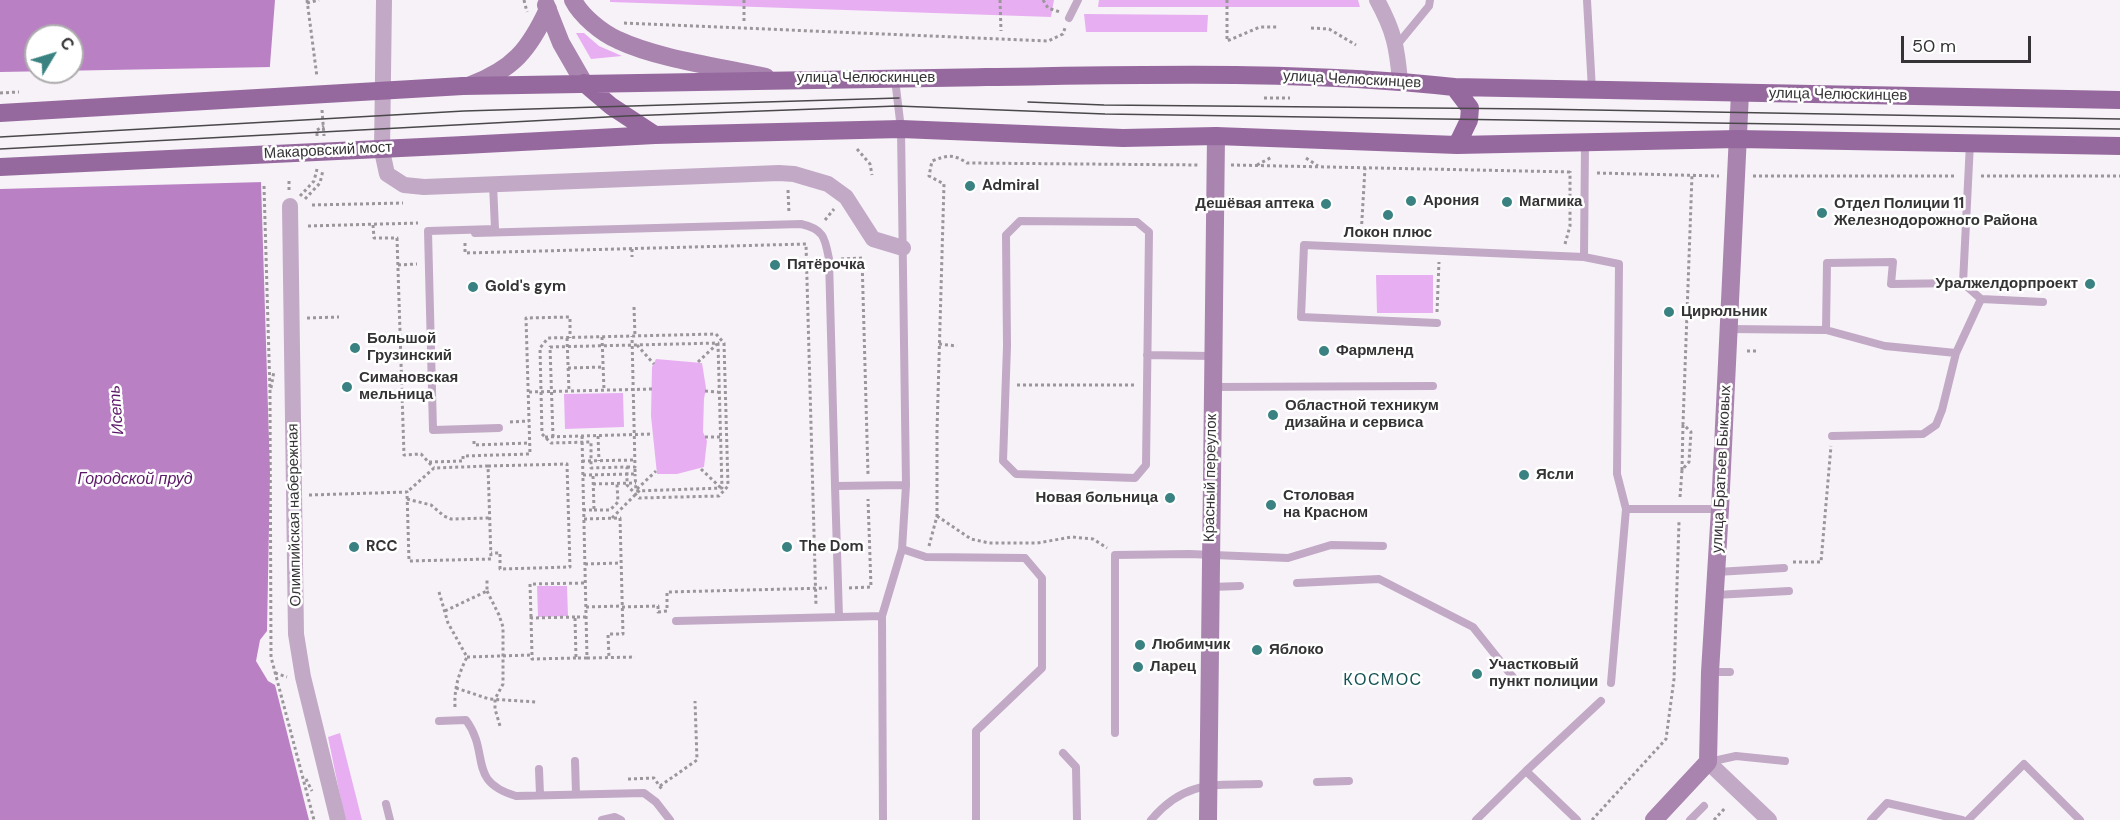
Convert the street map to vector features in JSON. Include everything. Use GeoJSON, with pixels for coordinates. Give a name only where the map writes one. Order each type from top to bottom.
{"type":"FeatureCollection","features":[{"type":"Feature","properties":{"kind":"main road","name":"улица Челюскинцев"},"geometry":{"type":"LineString","coordinates":[[584,83],[1133,75],[1322,76],[1454,87],[2120,100]]}},
{"type":"Feature","properties":{"kind":"main road"},"geometry":{"type":"LineString","coordinates":[[0,113],[466,86],[584,83],[611,106],[655,135],[901,129],[1123,138],[1216,136],[1457,145],[1738,139],[2120,146]]}},
{"type":"Feature","properties":{"kind":"main road"},"geometry":{"type":"LineString","coordinates":[[1454,87],[1470,108],[1469,120],[1457,145]]}},
{"type":"Feature","properties":{"kind":"main road","name":"Макаровский мост"},"geometry":{"type":"LineString","coordinates":[[0,167],[655,135]]}},
{"type":"Feature","properties":{"kind":"street"},"geometry":{"type":"LineString","coordinates":[[384,0],[382,151],[387,174],[404,185],[424,187],[794,174],[828,184],[846,197],[873,239],[903,249]]}},
{"type":"Feature","properties":{"kind":"street"},"geometry":{"type":"LineString","coordinates":[[573,0],[605,33],[619,41],[658,54],[774,79]]}},
{"type":"Feature","properties":{"kind":"street"},"geometry":{"type":"LineString","coordinates":[[1377,0],[1397,45],[1400,81]]}},
{"type":"Feature","properties":{"kind":"street"},"geometry":{"type":"LineString","coordinates":[[546,5],[561,43],[584,83]]}},
{"type":"Feature","properties":{"kind":"street"},"geometry":{"type":"LineString","coordinates":[[466,86],[496,75],[525,50],[537,32],[546,5]]}},
{"type":"Feature","properties":{"kind":"street","name":"улица Братьев Быковых"},"geometry":{"type":"LineString","coordinates":[[1708,762],[1710,672],[1740,93]]}},
{"type":"Feature","properties":{"kind":"street","name":"Красный переулок"},"geometry":{"type":"LineString","coordinates":[[1208,820],[1216,136]]}},
{"type":"Feature","properties":{"kind":"street","name":"Олимпийская набережная"},"geometry":{"type":"LineString","coordinates":[[290,206],[296,634],[303,677],[338,820]]}},
{"type":"Feature","properties":{"kind":"street"},"geometry":{"type":"LineString","coordinates":[[1654,820],[1708,762],[1769,820]]}},
{"type":"Feature","properties":{"kind":"lane"},"geometry":{"type":"LineString","coordinates":[[1069,18],[1078,0]]}},
{"type":"Feature","properties":{"kind":"lane"},"geometry":{"type":"LineString","coordinates":[[1397,45],[1429,6],[1430,0]]}},
{"type":"Feature","properties":{"kind":"lane"},"geometry":{"type":"LineString","coordinates":[[1587,0],[1592,90]]}},
{"type":"Feature","properties":{"kind":"lane"},"geometry":{"type":"LineString","coordinates":[[883,820],[882,616],[902,549],[906,485],[901,129],[895,78]]}},
{"type":"Feature","properties":{"kind":"lane"},"geometry":{"type":"LineString","coordinates":[[1584,257],[1585,142]]}},
{"type":"Feature","properties":{"kind":"lane"},"geometry":{"type":"LineString","coordinates":[[1963,284],[1970,143]]}},
{"type":"Feature","properties":{"kind":"lane"},"geometry":{"type":"LineString","coordinates":[[491,184],[495,229],[428,231],[433,430],[499,428]]}},
{"type":"Feature","properties":{"kind":"lane"},"geometry":{"type":"LineString","coordinates":[[1020,221],[1137,222],[1149,232],[1147,356],[1146,465],[1135,478],[1016,474],[1003,461],[1006,385],[1006,235],[1020,221]]}},
{"type":"Feature","properties":{"kind":"lane"},"geometry":{"type":"LineString","coordinates":[[475,232],[801,224],[817,230],[822,235],[829,259],[838,616]]}},
{"type":"Feature","properties":{"kind":"lane"},"geometry":{"type":"LineString","coordinates":[[1437,323],[1301,317],[1304,245],[1584,257],[1619,264],[1617,474],[1626,509],[1611,683]]}},
{"type":"Feature","properties":{"kind":"lane"},"geometry":{"type":"LineString","coordinates":[[1826,330],[1827,263],[1893,262],[1890,284],[1963,284],[1981,298],[2043,302]]}},
{"type":"Feature","properties":{"kind":"lane"},"geometry":{"type":"LineString","coordinates":[[1832,436],[1923,434],[1936,425],[1956,353],[1981,298]]}},
{"type":"Feature","properties":{"kind":"lane"},"geometry":{"type":"LineString","coordinates":[[1729,329],[1826,330],[1885,346],[1956,353]]}},
{"type":"Feature","properties":{"kind":"lane"},"geometry":{"type":"LineString","coordinates":[[1147,356],[1212,356]]}},
{"type":"Feature","properties":{"kind":"lane"},"geometry":{"type":"LineString","coordinates":[[1212,387],[1433,386]]}},
{"type":"Feature","properties":{"kind":"lane"},"geometry":{"type":"LineString","coordinates":[[835,486],[906,485]]}},
{"type":"Feature","properties":{"kind":"lane"},"geometry":{"type":"LineString","coordinates":[[1626,509],[1720,509]]}},
{"type":"Feature","properties":{"kind":"lane"},"geometry":{"type":"LineString","coordinates":[[1115,733],[1115,555],[1288,558],[1331,545],[1383,546]]}},
{"type":"Feature","properties":{"kind":"lane"},"geometry":{"type":"LineString","coordinates":[[902,549],[926,557],[1024,558],[1042,578],[1042,668],[976,731],[976,820]]}},
{"type":"Feature","properties":{"kind":"lane"},"geometry":{"type":"LineString","coordinates":[[1716,572],[1785,565]]}},
{"type":"Feature","properties":{"kind":"lane"},"geometry":{"type":"LineString","coordinates":[[1297,583],[1379,579],[1473,627],[1516,681]]}},
{"type":"Feature","properties":{"kind":"lane"},"geometry":{"type":"LineString","coordinates":[[1210,587],[1240,586]]}},
{"type":"Feature","properties":{"kind":"lane"},"geometry":{"type":"LineString","coordinates":[[1715,595],[1789,591]]}},
{"type":"Feature","properties":{"kind":"lane"},"geometry":{"type":"LineString","coordinates":[[676,621],[882,616]]}},
{"type":"Feature","properties":{"kind":"lane"},"geometry":{"type":"LineString","coordinates":[[1710,672],[1730,672]]}},
{"type":"Feature","properties":{"kind":"lane"},"geometry":{"type":"LineString","coordinates":[[1476,820],[1601,701]]}},
{"type":"Feature","properties":{"kind":"lane"},"geometry":{"type":"LineString","coordinates":[[439,721],[466,720],[475,733],[483,771],[488,783],[501,792],[516,796],[644,793],[656,802],[670,820]]}},
{"type":"Feature","properties":{"kind":"lane"},"geometry":{"type":"LineString","coordinates":[[1063,753],[1076,767],[1077,820]]}},
{"type":"Feature","properties":{"kind":"lane"},"geometry":{"type":"LineString","coordinates":[[1708,762],[1736,756],[1785,761]]}},
{"type":"Feature","properties":{"kind":"lane"},"geometry":{"type":"LineString","coordinates":[[575,760],[576,794]]}},
{"type":"Feature","properties":{"kind":"lane"},"geometry":{"type":"LineString","coordinates":[[1968,820],[2024,764],[2080,820]]}},
{"type":"Feature","properties":{"kind":"lane"},"geometry":{"type":"LineString","coordinates":[[539,769],[540,795]]}},
{"type":"Feature","properties":{"kind":"lane"},"geometry":{"type":"LineString","coordinates":[[1526,771],[1577,820]]}},
{"type":"Feature","properties":{"kind":"lane"},"geometry":{"type":"LineString","coordinates":[[1317,782],[1349,781]]}},
{"type":"Feature","properties":{"kind":"lane"},"geometry":{"type":"LineString","coordinates":[[1151,820],[1162,807],[1187,791],[1208,785],[1258,784]]}},
{"type":"Feature","properties":{"kind":"lane"},"geometry":{"type":"LineString","coordinates":[[1871,820],[1887,803],[1962,820]]}},
{"type":"Feature","properties":{"kind":"lane"},"geometry":{"type":"LineString","coordinates":[[386,804],[390,820]]}},
{"type":"Feature","properties":{"kind":"lane"},"geometry":{"type":"LineString","coordinates":[[1690,820],[1704,806]]}},
{"type":"Feature","properties":{"kind":"lane"},"geometry":{"type":"LineString","coordinates":[[602,820],[615,817],[621,820]]}},
{"type":"Feature","properties":{"kind":"path"},"geometry":{"type":"LineString","coordinates":[[318,81],[307,2],[319,0]]}},
{"type":"Feature","properties":{"kind":"path"},"geometry":{"type":"LineString","coordinates":[[744,0],[744,21]]}},
{"type":"Feature","properties":{"kind":"path"},"geometry":{"type":"LineString","coordinates":[[1000,0],[1001,31]]}},
{"type":"Feature","properties":{"kind":"path"},"geometry":{"type":"LineString","coordinates":[[1043,0],[1048,8],[1056,10]]}},
{"type":"Feature","properties":{"kind":"path"},"geometry":{"type":"LineString","coordinates":[[1227,0],[1227,40],[1260,27],[1279,27]]}},
{"type":"Feature","properties":{"kind":"path"},"geometry":{"type":"LineString","coordinates":[[620,22],[1048,41],[1063,34]]}},
{"type":"Feature","properties":{"kind":"path"},"geometry":{"type":"LineString","coordinates":[[1311,28],[1329,29],[1356,45]]}},
{"type":"Feature","properties":{"kind":"path"},"geometry":{"type":"LineString","coordinates":[[1264,98],[1290,98]]}},
{"type":"Feature","properties":{"kind":"path"},"geometry":{"type":"LineString","coordinates":[[321,103],[324,126]]}},
{"type":"Feature","properties":{"kind":"path"},"geometry":{"type":"LineString","coordinates":[[926,557],[937,516],[944,184],[929,176],[932,161],[946,156],[957,155],[967,163],[1570,171],[1736,176],[2120,176]]}},
{"type":"Feature","properties":{"kind":"path"},"geometry":{"type":"LineString","coordinates":[[1304,156],[1320,167]]}},
{"type":"Feature","properties":{"kind":"path"},"geometry":{"type":"LineString","coordinates":[[1256,166],[1273,157]]}},
{"type":"Feature","properties":{"kind":"path"},"geometry":{"type":"LineString","coordinates":[[1360,247],[1365,168]]}},
{"type":"Feature","properties":{"kind":"path"},"geometry":{"type":"LineString","coordinates":[[1561,256],[1570,226],[1570,171]]}},
{"type":"Feature","properties":{"kind":"path"},"geometry":{"type":"LineString","coordinates":[[264,186],[270,392],[271,657],[314,820]]}},
{"type":"Feature","properties":{"kind":"path"},"geometry":{"type":"LineString","coordinates":[[312,205],[403,203]]}},
{"type":"Feature","properties":{"kind":"path"},"geometry":{"type":"LineString","coordinates":[[816,617],[806,244],[836,207],[840,211]]}},
{"type":"Feature","properties":{"kind":"path"},"geometry":{"type":"LineString","coordinates":[[291,227],[423,223]]}},
{"type":"Feature","properties":{"kind":"path"},"geometry":{"type":"LineString","coordinates":[[373,224],[374,238],[397,238],[404,455],[421,454],[434,468]]}},
{"type":"Feature","properties":{"kind":"path"},"geometry":{"type":"LineString","coordinates":[[465,241],[465,253],[806,244]]}},
{"type":"Feature","properties":{"kind":"path"},"geometry":{"type":"LineString","coordinates":[[861,248],[862,258]]}},
{"type":"Feature","properties":{"kind":"path"},"geometry":{"type":"LineString","coordinates":[[632,249],[632,257]]}},
{"type":"Feature","properties":{"kind":"path"},"geometry":{"type":"LineString","coordinates":[[1437,323],[1440,250]]}},
{"type":"Feature","properties":{"kind":"path"},"geometry":{"type":"LineString","coordinates":[[398,265],[417,264]]}},
{"type":"Feature","properties":{"kind":"path"},"geometry":{"type":"LineString","coordinates":[[634,307],[633,336],[632,345],[635,460],[635,467],[635,474],[639,498],[719,496],[728,486],[724,344],[716,334],[633,336],[569,338],[548,338],[540,348],[542,434],[551,443],[591,442],[591,468],[635,467]]}},
{"type":"Feature","properties":{"kind":"path"},"geometry":{"type":"LineString","coordinates":[[310,318],[339,317]]}},
{"type":"Feature","properties":{"kind":"path"},"geometry":{"type":"LineString","coordinates":[[429,462],[464,461],[463,456],[530,454],[526,318],[570,317],[569,391]]}},
{"type":"Feature","properties":{"kind":"path"},"geometry":{"type":"LineString","coordinates":[[602,337],[603,390]]}},
{"type":"Feature","properties":{"kind":"path"},"geometry":{"type":"LineString","coordinates":[[718,343],[722,488]]}},
{"type":"Feature","properties":{"kind":"path"},"geometry":{"type":"LineString","coordinates":[[553,437],[550,347],[718,343]]}},
{"type":"Feature","properties":{"kind":"path"},"geometry":{"type":"LineString","coordinates":[[698,362],[718,343]]}},
{"type":"Feature","properties":{"kind":"path"},"geometry":{"type":"LineString","coordinates":[[939,344],[957,346]]}},
{"type":"Feature","properties":{"kind":"path"},"geometry":{"type":"LineString","coordinates":[[637,345],[654,364]]}},
{"type":"Feature","properties":{"kind":"path"},"geometry":{"type":"LineString","coordinates":[[1747,351],[1757,351]]}},
{"type":"Feature","properties":{"kind":"path"},"geometry":{"type":"LineString","coordinates":[[568,368],[603,367]]}},
{"type":"Feature","properties":{"kind":"path"},"geometry":{"type":"LineString","coordinates":[[1006,385],[1146,385]]}},
{"type":"Feature","properties":{"kind":"path"},"geometry":{"type":"LineString","coordinates":[[528,392],[653,389]]}},
{"type":"Feature","properties":{"kind":"path"},"geometry":{"type":"LineString","coordinates":[[705,391],[719,392]]}},
{"type":"Feature","properties":{"kind":"path"},"geometry":{"type":"LineString","coordinates":[[1682,470],[1683,424]]}},
{"type":"Feature","properties":{"kind":"path"},"geometry":{"type":"LineString","coordinates":[[545,437],[653,434]]}},
{"type":"Feature","properties":{"kind":"path"},"geometry":{"type":"LineString","coordinates":[[582,436],[587,658]]}},
{"type":"Feature","properties":{"kind":"path"},"geometry":{"type":"LineString","coordinates":[[598,436],[598,461]]}},
{"type":"Feature","properties":{"kind":"path"},"geometry":{"type":"LineString","coordinates":[[1785,565],[1821,562],[1832,436]]}},
{"type":"Feature","properties":{"kind":"path"},"geometry":{"type":"LineString","coordinates":[[705,437],[721,437]]}},
{"type":"Feature","properties":{"kind":"path"},"geometry":{"type":"LineString","coordinates":[[582,461],[635,460]]}},
{"type":"Feature","properties":{"kind":"path"},"geometry":{"type":"LineString","coordinates":[[294,495],[407,492],[434,468],[567,464],[570,567],[500,569],[500,553],[491,553]]}},
{"type":"Feature","properties":{"kind":"path"},"geometry":{"type":"LineString","coordinates":[[407,492],[409,561],[491,559],[488,466]]}},
{"type":"Feature","properties":{"kind":"path"},"geometry":{"type":"LineString","coordinates":[[627,467],[627,483],[637,492],[722,488]]}},
{"type":"Feature","properties":{"kind":"path"},"geometry":{"type":"LineString","coordinates":[[701,469],[722,488]]}},
{"type":"Feature","properties":{"kind":"path"},"geometry":{"type":"LineString","coordinates":[[612,518],[656,471]]}},
{"type":"Feature","properties":{"kind":"path"},"geometry":{"type":"LineString","coordinates":[[583,475],[635,474]]}},
{"type":"Feature","properties":{"kind":"path"},"geometry":{"type":"LineString","coordinates":[[593,475],[594,510]]}},
{"type":"Feature","properties":{"kind":"path"},"geometry":{"type":"LineString","coordinates":[[593,484],[636,483]]}},
{"type":"Feature","properties":{"kind":"path"},"geometry":{"type":"LineString","coordinates":[[584,510],[610,510],[618,502],[617,484]]}},
{"type":"Feature","properties":{"kind":"path"},"geometry":{"type":"LineString","coordinates":[[407,499],[431,505],[451,519],[490,518]]}},
{"type":"Feature","properties":{"kind":"path"},"geometry":{"type":"LineString","coordinates":[[614,506],[619,511]]}},
{"type":"Feature","properties":{"kind":"path"},"geometry":{"type":"LineString","coordinates":[[937,516],[971,538],[989,543],[1037,543],[1071,537],[1094,539],[1115,555]]}},
{"type":"Feature","properties":{"kind":"path"},"geometry":{"type":"LineString","coordinates":[[584,519],[620,518],[623,634],[608,634],[609,658]]}},
{"type":"Feature","properties":{"kind":"path"},"geometry":{"type":"LineString","coordinates":[[585,564],[621,563]]}},
{"type":"Feature","properties":{"kind":"path"},"geometry":{"type":"LineString","coordinates":[[487,580],[487,591],[500,615],[503,627],[503,684],[495,699],[495,709],[500,726]]}},
{"type":"Feature","properties":{"kind":"path"},"geometry":{"type":"LineString","coordinates":[[585,583],[530,584],[532,659],[635,657]]}},
{"type":"Feature","properties":{"kind":"path"},"geometry":{"type":"LineString","coordinates":[[445,611],[487,591]]}},
{"type":"Feature","properties":{"kind":"path"},"geometry":{"type":"LineString","coordinates":[[439,592],[448,623],[467,657]]}},
{"type":"Feature","properties":{"kind":"path"},"geometry":{"type":"LineString","coordinates":[[586,607],[658,606],[658,612],[667,611],[667,592],[673,592]]}},
{"type":"Feature","properties":{"kind":"path"},"geometry":{"type":"LineString","coordinates":[[531,618],[586,616]]}},
{"type":"Feature","properties":{"kind":"path"},"geometry":{"type":"LineString","coordinates":[[575,617],[576,658]]}},
{"type":"Feature","properties":{"kind":"path"},"geometry":{"type":"LineString","coordinates":[[467,657],[532,655]]}},
{"type":"Feature","properties":{"kind":"path"},"geometry":{"type":"LineString","coordinates":[[455,707],[458,674],[467,657]]}},
{"type":"Feature","properties":{"kind":"path"},"geometry":{"type":"LineString","coordinates":[[456,688],[478,697],[536,702]]}},
{"type":"Feature","properties":{"kind":"path"},"geometry":{"type":"LineString","coordinates":[[660,786],[697,760],[695,701]]}},
{"type":"Feature","properties":{"kind":"path"},"geometry":{"type":"LineString","coordinates":[[1714,820],[1725,808]]}},
{"type":"Feature","properties":{"kind":"shaded area"},"geometry":{"type":"Polygon","coordinates":[[[610,0],[1054,0],[1051,17],[610,2],[610,0]]]}},
{"type":"Feature","properties":{"kind":"shaded area"},"geometry":{"type":"Polygon","coordinates":[[[1099,0],[1358,0],[1360,7],[1098,7],[1099,0]]]}},
{"type":"Feature","properties":{"kind":"shaded area"},"geometry":{"type":"Polygon","coordinates":[[[1084,14],[1208,15],[1207,32],[1086,32],[1084,14]]]}},
{"type":"Feature","properties":{"kind":"shaded area"},"geometry":{"type":"Polygon","coordinates":[[[576,33],[584,33],[599,46],[622,56],[591,59],[576,33]]]}},
{"type":"Feature","properties":{"kind":"shaded area"},"geometry":{"type":"Polygon","coordinates":[[[1376,275],[1433,275],[1433,313],[1377,313],[1376,275]]]}},
{"type":"Feature","properties":{"kind":"shaded area"},"geometry":{"type":"Polygon","coordinates":[[[656,359],[702,363],[706,388],[703,432],[707,441],[704,467],[677,474],[657,474],[651,416],[652,367],[656,359]]]}},
{"type":"Feature","properties":{"kind":"shaded area"},"geometry":{"type":"Polygon","coordinates":[[[623,393],[624,427],[565,429],[564,394],[623,393]]]}},
{"type":"Feature","properties":{"kind":"shaded area"},"geometry":{"type":"Polygon","coordinates":[[[537,586],[567,586],[568,616],[538,617],[537,586]]]}},
{"type":"Feature","properties":{"kind":"shaded area"},"geometry":{"type":"Polygon","coordinates":[[[340,733],[362,820],[345,820],[328,737],[340,733]]]}},
{"type":"Feature","properties":{"kind":"water","name":"Городской пруд"},"geometry":{"type":"Polygon","coordinates":[[[0,0],[275,0],[261,182],[270,473],[267,631],[260,640],[256,661],[268,681],[275,685],[309,820],[0,820],[0,0]]]}},
{"type":"Feature","properties":{"kind":"pier"},"geometry":{"type":"Polygon","coordinates":[[[272,67],[264,182],[0,189],[0,72],[24,72],[24,84],[84,84],[84,70],[272,67]]]}},
{"type":"Feature","properties":{"kind":"tram line"},"geometry":{"type":"LineString","coordinates":[[0,137],[464,111],[899,98]]}},
{"type":"Feature","properties":{"kind":"tram line"},"geometry":{"type":"LineString","coordinates":[[1028,102],[1104,105],[1536,109],[2120,119]]}},
{"type":"Feature","properties":{"kind":"tram line"},"geometry":{"type":"LineString","coordinates":[[0,149],[626,116],[897,106],[1105,114],[2120,129]]}},
{"type":"Feature","properties":{"kind":"place","name":"Admiral"},"geometry":{"type":"Point","coordinates":[970,186]}},
{"type":"Feature","properties":{"kind":"place","name":"Арония"},"geometry":{"type":"Point","coordinates":[1411,201]}},
{"type":"Feature","properties":{"kind":"place","name":"Магмика"},"geometry":{"type":"Point","coordinates":[1507,202]}},
{"type":"Feature","properties":{"kind":"place","name":"Дешёвая аптека"},"geometry":{"type":"Point","coordinates":[1326,204]}},
{"type":"Feature","properties":{"kind":"place","name":"Отдел Полиции 11 Железнодорожного Района"},"geometry":{"type":"Point","coordinates":[1822,213]}},
{"type":"Feature","properties":{"kind":"place","name":"Локон плюс"},"geometry":{"type":"Point","coordinates":[1388,215]}},
{"type":"Feature","properties":{"kind":"place","name":"Пятёрочка"},"geometry":{"type":"Point","coordinates":[775,265]}},
{"type":"Feature","properties":{"kind":"place","name":"Уралжелдорпроект"},"geometry":{"type":"Point","coordinates":[2090,284]}},
{"type":"Feature","properties":{"kind":"place","name":"Gold's gym"},"geometry":{"type":"Point","coordinates":[473,287]}},
{"type":"Feature","properties":{"kind":"place","name":"Цирюльник"},"geometry":{"type":"Point","coordinates":[1669,312]}},
{"type":"Feature","properties":{"kind":"place","name":"Большой Грузинский"},"geometry":{"type":"Point","coordinates":[355,348]}},
{"type":"Feature","properties":{"kind":"place","name":"Фармленд"},"geometry":{"type":"Point","coordinates":[1324,351]}},
{"type":"Feature","properties":{"kind":"place","name":"Симановская мельница"},"geometry":{"type":"Point","coordinates":[347,387]}},
{"type":"Feature","properties":{"kind":"place","name":"Областной техникум дизайна и сервиса"},"geometry":{"type":"Point","coordinates":[1273,415]}},
{"type":"Feature","properties":{"kind":"place","name":"Ясли"},"geometry":{"type":"Point","coordinates":[1524,475]}},
{"type":"Feature","properties":{"kind":"place","name":"Новая больница"},"geometry":{"type":"Point","coordinates":[1170,498]}},
{"type":"Feature","properties":{"kind":"place","name":"Столовая на Красном"},"geometry":{"type":"Point","coordinates":[1271,505]}},
{"type":"Feature","properties":{"kind":"place","name":"RCC"},"geometry":{"type":"Point","coordinates":[354,547]}},
{"type":"Feature","properties":{"kind":"place","name":"The Dom"},"geometry":{"type":"Point","coordinates":[787,547]}},
{"type":"Feature","properties":{"kind":"place","name":"Любимчик"},"geometry":{"type":"Point","coordinates":[1140,645]}},
{"type":"Feature","properties":{"kind":"place","name":"Яблоко"},"geometry":{"type":"Point","coordinates":[1257,650]}},
{"type":"Feature","properties":{"kind":"place","name":"Ларец"},"geometry":{"type":"Point","coordinates":[1138,667]}},
{"type":"Feature","properties":{"kind":"place","name":"Участковый пункт полиции"},"geometry":{"type":"Point","coordinates":[1477,674]}},
{"type":"Feature","properties":{"kind":"district","name":"КОСМОС"},"geometry":{"type":"Point","coordinates":[1383,681]}},
{"type":"Feature","properties":{"kind":"water label","name":"Исеть"},"geometry":{"type":"Point","coordinates":[117,410]}}]}
